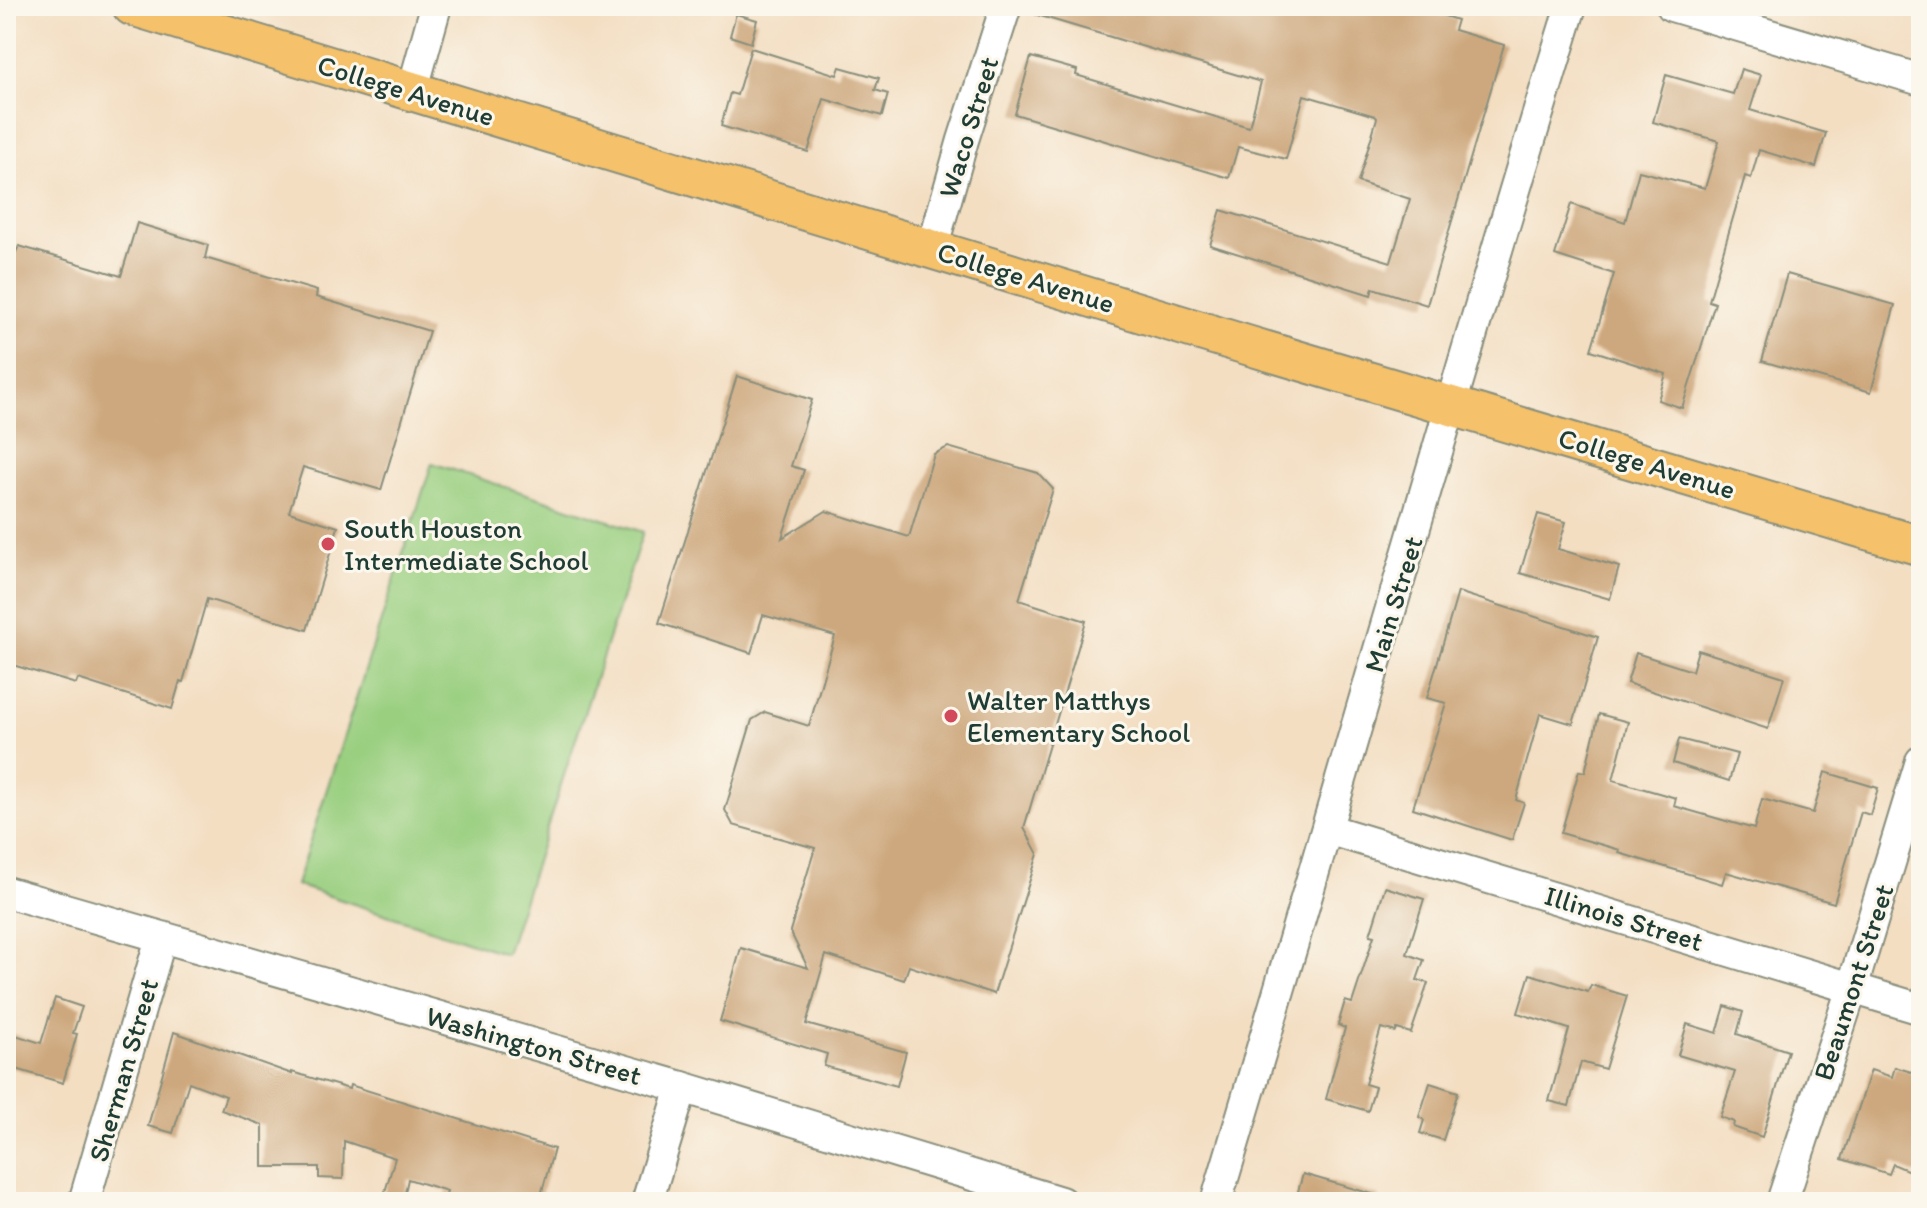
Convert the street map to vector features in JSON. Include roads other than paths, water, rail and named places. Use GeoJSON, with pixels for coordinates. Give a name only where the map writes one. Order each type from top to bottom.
{"type":"FeatureCollection","features":[{"type":"Feature","properties":{"kind":"main road","name":"College Avenue"},"geometry":{"type":"LineString","coordinates":[[132,6],[1921,546]]}},
{"type":"Feature","properties":{"kind":"street"},"geometry":{"type":"LineString","coordinates":[[412,92],[436,6]]}},
{"type":"Feature","properties":{"kind":"street","name":"Waco Street"},"geometry":{"type":"LineString","coordinates":[[932,249],[1006,6]]}},
{"type":"Feature","properties":{"kind":"street","name":"Main Street"},"geometry":{"type":"LineString","coordinates":[[1216,1202],[1496,247],[1571,6]]}},
{"type":"Feature","properties":{"kind":"street"},"geometry":{"type":"LineString","coordinates":[[1672,6],[1921,80]]}},
{"type":"Feature","properties":{"kind":"street","name":"Beaumont Street"},"geometry":{"type":"LineString","coordinates":[[1782,1202],[1852,988],[1921,761]]}},
{"type":"Feature","properties":{"kind":"street","name":"Illinois Street"},"geometry":{"type":"LineString","coordinates":[[1327,829],[1921,1009]]}},
{"type":"Feature","properties":{"kind":"street","name":"Washington Street"},"geometry":{"type":"LineString","coordinates":[[6,892],[682,1087],[1061,1202]]}},
{"type":"Feature","properties":{"kind":"street","name":"Sherman Street"},"geometry":{"type":"LineString","coordinates":[[84,1202],[161,938]]}},
{"type":"Feature","properties":{"kind":"street"},"geometry":{"type":"LineString","coordinates":[[647,1202],[682,1087]]}},
{"type":"Feature","properties":{"kind":"place","name":"South Houston Intermediate School"},"geometry":{"type":"Point","coordinates":[328,544]}},
{"type":"Feature","properties":{"kind":"place","name":"Walter Matthys Elementary School"},"geometry":{"type":"Point","coordinates":[951,716]}}]}
